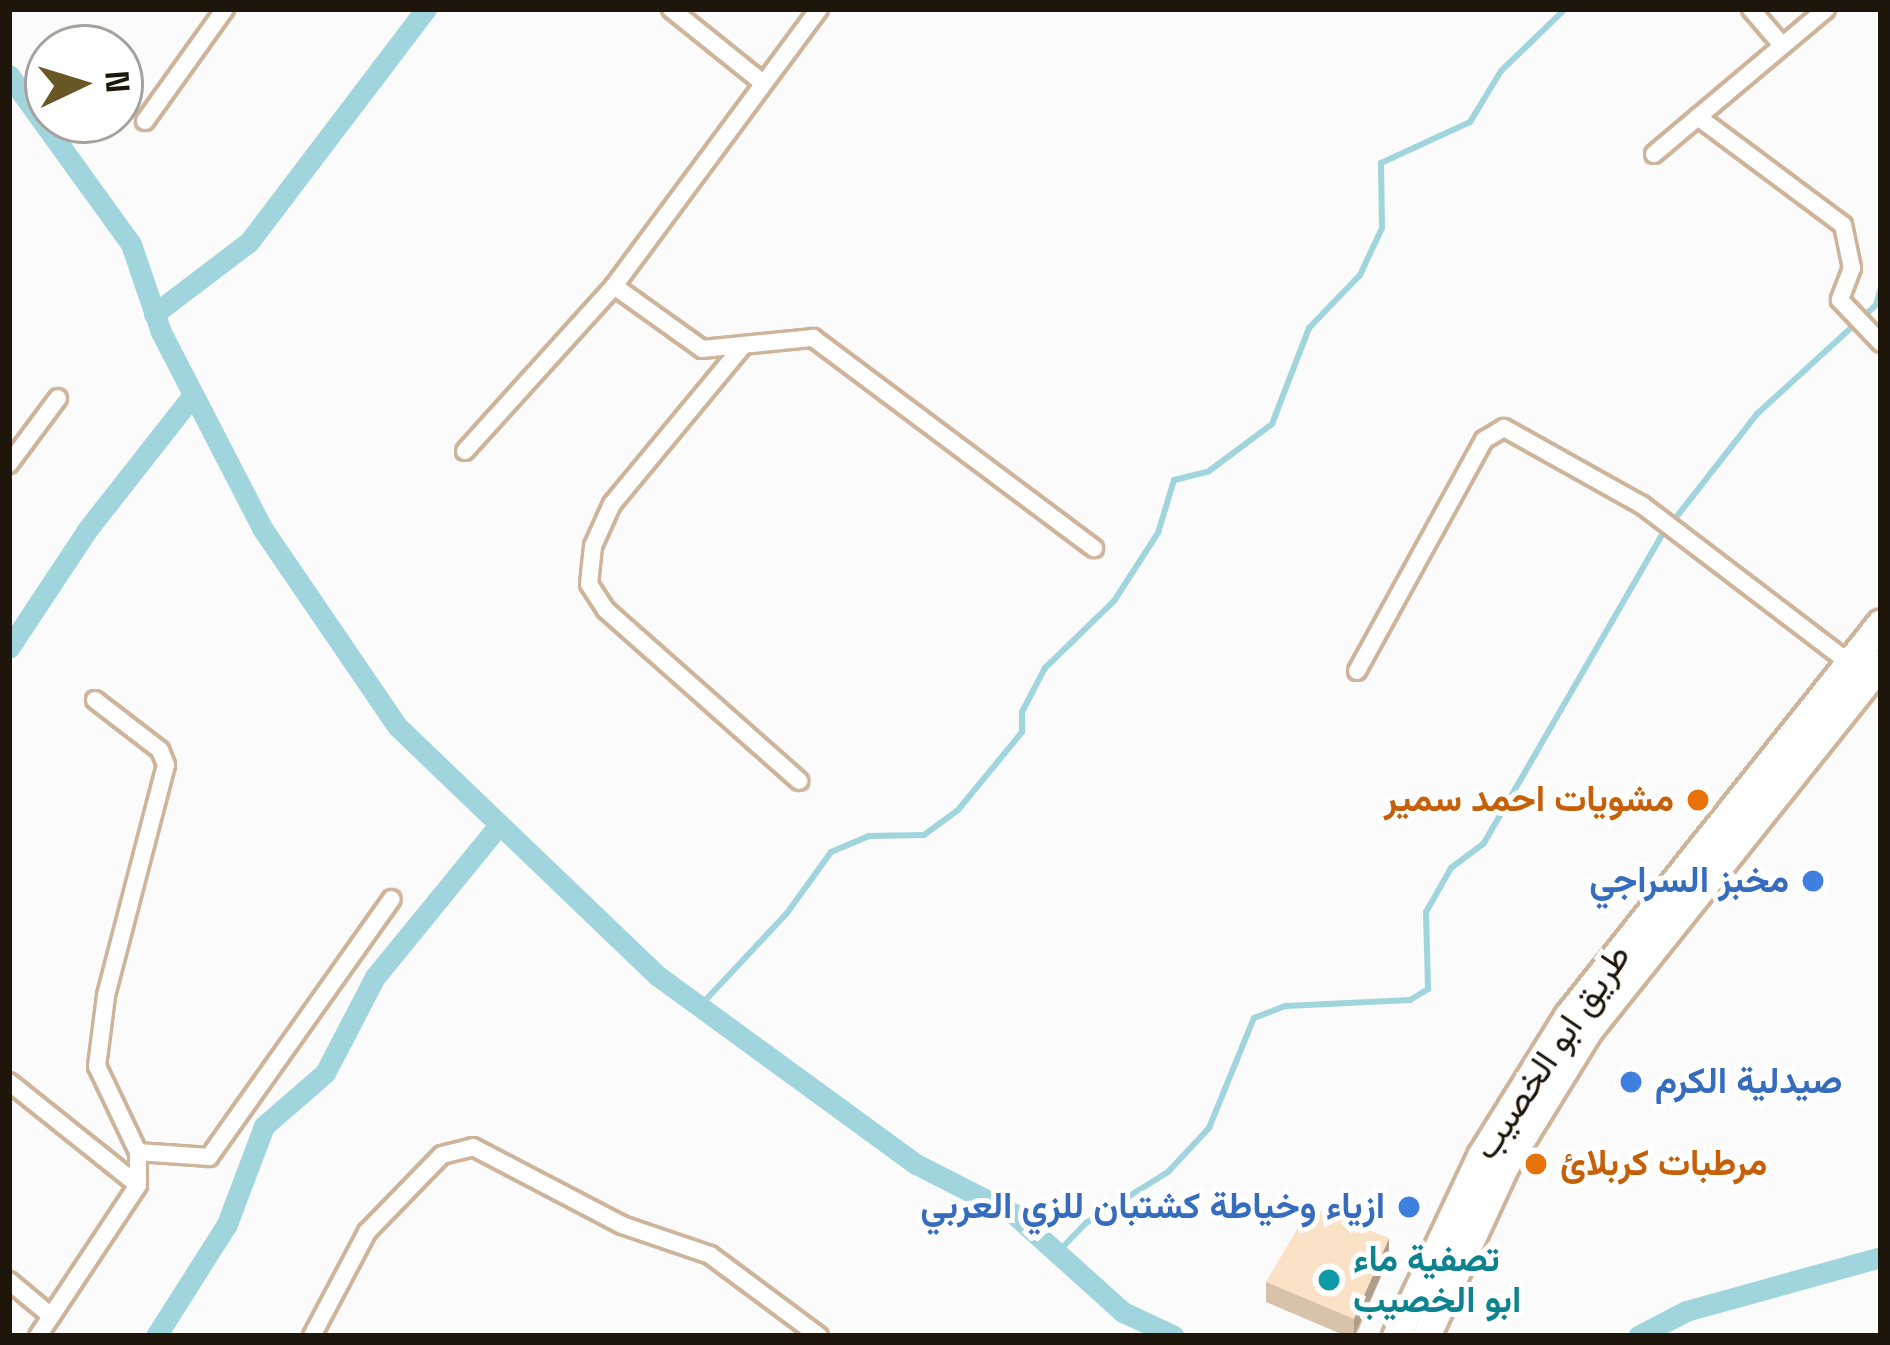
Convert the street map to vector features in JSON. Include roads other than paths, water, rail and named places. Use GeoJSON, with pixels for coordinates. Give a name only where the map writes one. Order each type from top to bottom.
{"type":"FeatureCollection","features":[{"type":"Feature","properties":{"kind":"main road","name":"طريق ابو الخصيب"},"geometry":{"type":"LineString","coordinates":[[1396,1336],[1464,1188],[1547,1046],[1881,623]]}},
{"type":"Feature","properties":{"kind":"main road","name":"طريق ابو الخصيب"},"geometry":{"type":"LineString","coordinates":[[1426,1336],[1504,1167],[1579,1044],[1881,663]]}},
{"type":"Feature","properties":{"kind":"street"},"geometry":{"type":"LineString","coordinates":[[146,121],[225,9]]}},
{"type":"Feature","properties":{"kind":"street"},"geometry":{"type":"LineString","coordinates":[[671,9],[763,83]]}},
{"type":"Feature","properties":{"kind":"street"},"geometry":{"type":"LineString","coordinates":[[465,451],[614,286],[819,9]]}},
{"type":"Feature","properties":{"kind":"street"},"geometry":{"type":"LineString","coordinates":[[1751,9],[1782,45]]}},
{"type":"Feature","properties":{"kind":"street"},"geometry":{"type":"LineString","coordinates":[[1654,154],[1826,9]]}},
{"type":"Feature","properties":{"kind":"street"},"geometry":{"type":"LineString","coordinates":[[1698,117],[1843,225],[1852,268],[1840,300],[1876,340]]}},
{"type":"Feature","properties":{"kind":"street"},"geometry":{"type":"LineString","coordinates":[[614,286],[702,349],[742,347],[778,336],[813,338],[1094,548]]}},
{"type":"Feature","properties":{"kind":"street"},"geometry":{"type":"LineString","coordinates":[[742,347],[612,504],[592,546],[589,584],[607,610],[800,781]]}},
{"type":"Feature","properties":{"kind":"street"},"geometry":{"type":"LineString","coordinates":[[9,464],[58,398]]}},
{"type":"Feature","properties":{"kind":"street"},"geometry":{"type":"LineString","coordinates":[[1358,671],[1492,430],[1511,430],[1642,505],[1847,661]]}},
{"type":"Feature","properties":{"kind":"street"},"geometry":{"type":"LineString","coordinates":[[38,1336],[138,1185],[138,1152],[97,1066],[106,996],[166,765],[160,750],[95,700]]}},
{"type":"Feature","properties":{"kind":"street"},"geometry":{"type":"LineString","coordinates":[[138,1152],[209,1157],[392,899]]}},
{"type":"Feature","properties":{"kind":"street"},"geometry":{"type":"LineString","coordinates":[[9,1082],[138,1185]]}},
{"type":"Feature","properties":{"kind":"street"},"geometry":{"type":"LineString","coordinates":[[312,1336],[367,1232],[442,1155],[473,1147],[622,1225],[710,1255],[819,1336]]}},
{"type":"Feature","properties":{"kind":"street"},"geometry":{"type":"LineString","coordinates":[[9,1281],[51,1316]]}},
{"type":"Feature","properties":{"kind":"waterway"},"geometry":{"type":"LineString","coordinates":[[154,314],[249,242],[426,9]]}},
{"type":"Feature","properties":{"kind":"waterway"},"geometry":{"type":"LineString","coordinates":[[700,1006],[787,913],[831,852],[869,836],[924,835],[958,810],[1022,732],[1022,712],[1045,668],[1114,601],[1158,533],[1174,480],[1209,471],[1272,424],[1309,328],[1360,275],[1382,228],[1381,163],[1470,122],[1501,71],[1565,9]]}},
{"type":"Feature","properties":{"kind":"waterway"},"geometry":{"type":"LineString","coordinates":[[9,75],[131,244],[161,332],[262,528],[398,727],[658,976],[916,1164],[1014,1214],[1123,1312],[1174,1336]]}},
{"type":"Feature","properties":{"kind":"waterway"},"geometry":{"type":"LineString","coordinates":[[1057,1253],[1086,1223],[1168,1172],[1209,1128],[1254,1018],[1286,1006],[1410,1000],[1428,989],[1426,912],[1451,868],[1484,843],[1660,538],[1757,414],[1876,305],[1881,288]]}},
{"type":"Feature","properties":{"kind":"waterway"},"geometry":{"type":"LineString","coordinates":[[9,648],[87,530],[193,395]]}},
{"type":"Feature","properties":{"kind":"waterway"},"geometry":{"type":"LineString","coordinates":[[156,1336],[227,1224],[264,1126],[325,1073],[375,977],[499,825]]}},
{"type":"Feature","properties":{"kind":"waterway"},"geometry":{"type":"LineString","coordinates":[[1638,1336],[1686,1311],[1881,1257]]}},
{"type":"Feature","properties":{"kind":"place","name":"مشويات احمد سمير"},"geometry":{"type":"Point","coordinates":[1698,800]}},
{"type":"Feature","properties":{"kind":"place","name":"مخبز السراجي"},"geometry":{"type":"Point","coordinates":[1813,881]}},
{"type":"Feature","properties":{"kind":"place","name":"صيدلية الكرم"},"geometry":{"type":"Point","coordinates":[1631,1082]}},
{"type":"Feature","properties":{"kind":"place","name":"مرطبات كربلائ"},"geometry":{"type":"Point","coordinates":[1536,1164]}},
{"type":"Feature","properties":{"kind":"place","name":"ازياء وخياطة كشتبان للزي العربي"},"geometry":{"type":"Point","coordinates":[1409,1207]}},
{"type":"Feature","properties":{"kind":"place","name":"تصفية ماء ابو الخصيب"},"geometry":{"type":"Point","coordinates":[1329,1280]}}]}
